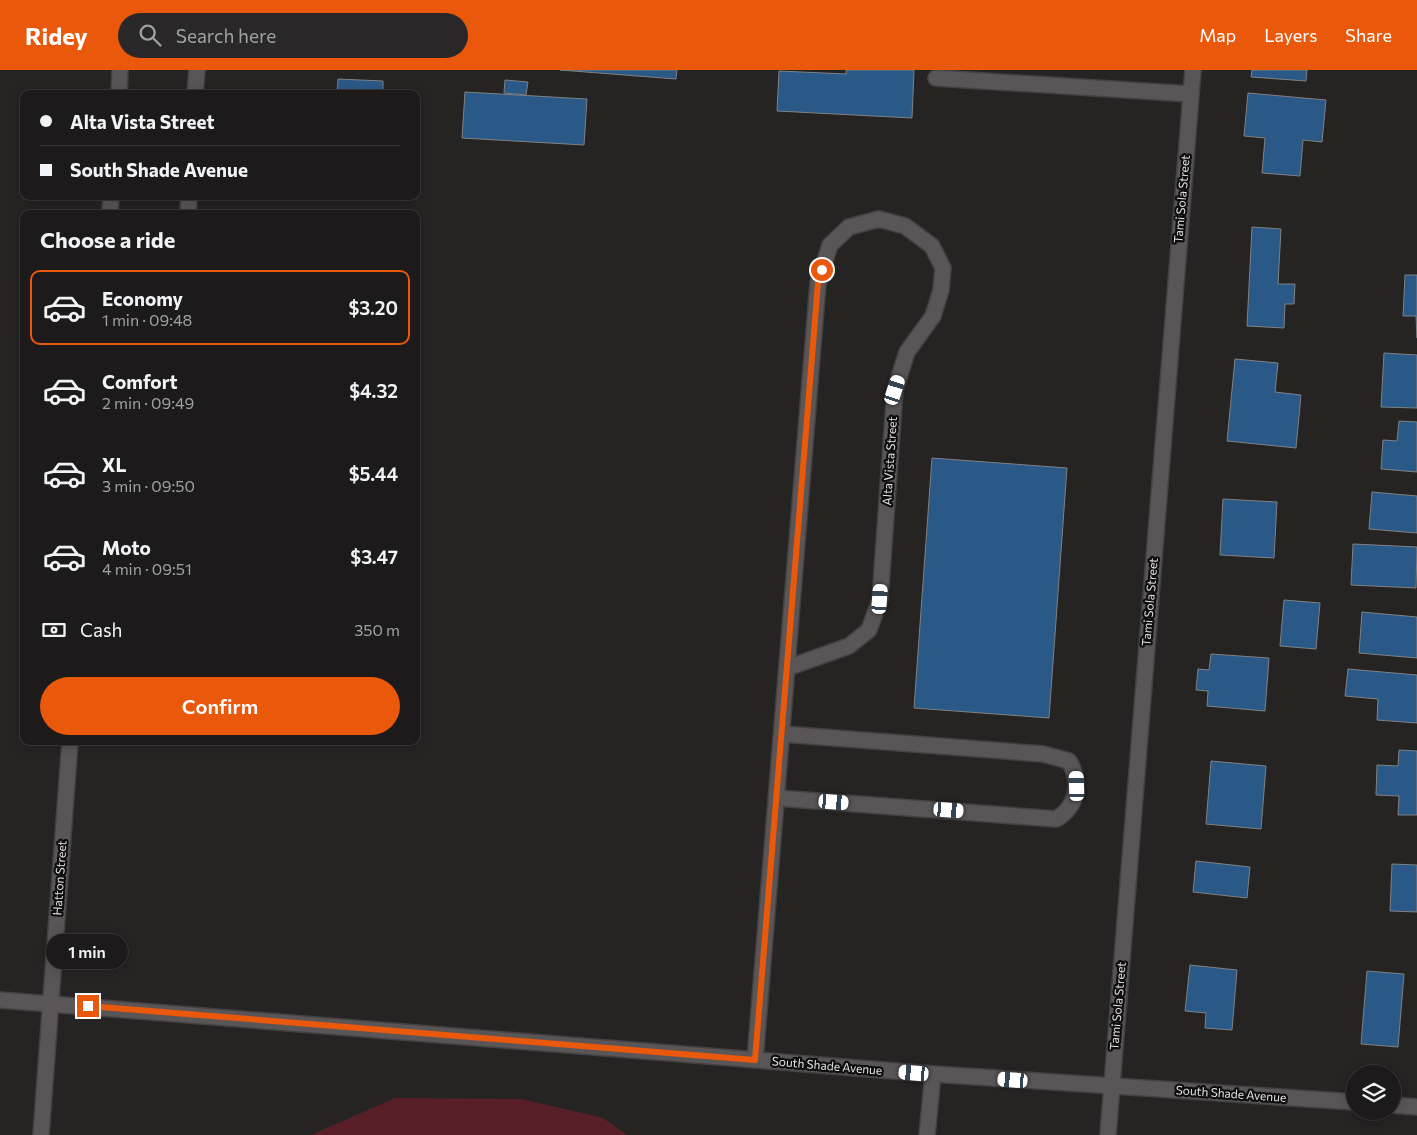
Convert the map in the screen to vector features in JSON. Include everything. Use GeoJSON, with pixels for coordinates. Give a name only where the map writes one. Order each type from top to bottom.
{"type":"FeatureCollection","features":[{"type":"Feature","properties":{"kind":"street"},"geometry":{"type":"LineString","coordinates":[[119,90],[120,70]]}},
{"type":"Feature","properties":{"kind":"street"},"geometry":{"type":"LineString","coordinates":[[196,90],[197,70]]}},
{"type":"Feature","properties":{"kind":"street","name":"Tami Sola Street"},"geometry":{"type":"LineString","coordinates":[[1108,1135],[1192,70]]}},
{"type":"Feature","properties":{"kind":"street"},"geometry":{"type":"LineString","coordinates":[[936,78],[1191,94]]}},
{"type":"Feature","properties":{"kind":"street","name":"Alta Vista Street"},"geometry":{"type":"LineString","coordinates":[[755,1060],[818,283],[830,245],[849,227],[879,219],[905,226],[932,246],[944,268],[941,290],[933,316],[908,352],[895,390],[880,599],[869,630],[849,646],[787,668]]}},
{"type":"Feature","properties":{"kind":"street"},"geometry":{"type":"LineString","coordinates":[[777,798],[1056,819],[1066,814],[1073,801],[1077,786],[1076,773],[1069,761],[1043,754],[1033,755],[782,734]]}},
{"type":"Feature","properties":{"kind":"street","name":"Hatton Street"},"geometry":{"type":"LineString","coordinates":[[41,1135],[70,745]]}},
{"type":"Feature","properties":{"kind":"street","name":"South Shade Avenue"},"geometry":{"type":"LineString","coordinates":[[0,1000],[933,1074],[1346,1101]]}},
{"type":"Feature","properties":{"kind":"street"},"geometry":{"type":"LineString","coordinates":[[927,1135],[933,1074]]}},
{"type":"Feature","properties":{"kind":"street"},"geometry":{"type":"LineString","coordinates":[[1401,1106],[1417,1107]]}},
{"type":"Feature","properties":{"kind":"shaded area"},"geometry":{"type":"Polygon","coordinates":[[[395,1098],[522,1099],[603,1118],[627,1135],[311,1135],[395,1098]]]}},
{"type":"Feature","properties":{"kind":"building"},"geometry":{"type":"Polygon","coordinates":[[[560,70],[677,70],[676,79],[560,70]]]}},
{"type":"Feature","properties":{"kind":"building"},"geometry":{"type":"Polygon","coordinates":[[[846,70],[914,70],[912,118],[777,111],[779,71],[846,74],[846,70]]]}},
{"type":"Feature","properties":{"kind":"building"},"geometry":{"type":"Polygon","coordinates":[[[1252,70],[1307,70],[1306,81],[1251,77],[1252,70]]]}},
{"type":"Feature","properties":{"kind":"building"},"geometry":{"type":"Polygon","coordinates":[[[338,79],[383,81],[383,90],[337,90],[338,79]]]}},
{"type":"Feature","properties":{"kind":"building"},"geometry":{"type":"Polygon","coordinates":[[[505,80],[528,82],[526,95],[504,93],[505,80]]]}},
{"type":"Feature","properties":{"kind":"building"},"geometry":{"type":"Polygon","coordinates":[[[465,92],[587,99],[584,145],[462,138],[465,92]]]}},
{"type":"Feature","properties":{"kind":"building"},"geometry":{"type":"Polygon","coordinates":[[[1248,93],[1326,100],[1322,142],[1303,140],[1300,176],[1262,173],[1265,138],[1244,136],[1248,93]]]}},
{"type":"Feature","properties":{"kind":"building"},"geometry":{"type":"Polygon","coordinates":[[[1252,227],[1281,229],[1278,284],[1295,284],[1294,304],[1285,304],[1284,328],[1247,326],[1252,227]]]}},
{"type":"Feature","properties":{"kind":"building"},"geometry":{"type":"Polygon","coordinates":[[[1405,275],[1417,275],[1417,338],[1416,316],[1403,316],[1405,275]]]}},
{"type":"Feature","properties":{"kind":"building"},"geometry":{"type":"Polygon","coordinates":[[[1384,353],[1417,355],[1417,408],[1381,407],[1384,353]]]}},
{"type":"Feature","properties":{"kind":"building"},"geometry":{"type":"Polygon","coordinates":[[[1235,359],[1278,363],[1275,392],[1301,395],[1296,448],[1227,441],[1235,359]]]}},
{"type":"Feature","properties":{"kind":"building"},"geometry":{"type":"Polygon","coordinates":[[[1399,421],[1417,422],[1417,472],[1381,469],[1383,440],[1397,441],[1399,421]]]}},
{"type":"Feature","properties":{"kind":"building"},"geometry":{"type":"Polygon","coordinates":[[[932,458],[1067,468],[1049,718],[914,708],[932,458]]]}},
{"type":"Feature","properties":{"kind":"building"},"geometry":{"type":"Polygon","coordinates":[[[1372,492],[1417,496],[1417,533],[1369,529],[1372,492]]]}},
{"type":"Feature","properties":{"kind":"building"},"geometry":{"type":"Polygon","coordinates":[[[1223,499],[1277,502],[1274,558],[1220,555],[1223,499]]]}},
{"type":"Feature","properties":{"kind":"building"},"geometry":{"type":"Polygon","coordinates":[[[1353,544],[1417,547],[1416,588],[1351,585],[1353,544]]]}},
{"type":"Feature","properties":{"kind":"building"},"geometry":{"type":"Polygon","coordinates":[[[1284,600],[1320,603],[1316,649],[1280,646],[1284,600]]]}},
{"type":"Feature","properties":{"kind":"building"},"geometry":{"type":"Polygon","coordinates":[[[1362,612],[1417,617],[1417,658],[1359,653],[1362,612]]]}},
{"type":"Feature","properties":{"kind":"building"},"geometry":{"type":"Polygon","coordinates":[[[1211,654],[1269,658],[1265,711],[1207,706],[1208,691],[1196,690],[1198,669],[1209,670],[1211,654]]]}},
{"type":"Feature","properties":{"kind":"building"},"geometry":{"type":"Polygon","coordinates":[[[1348,669],[1417,675],[1417,723],[1377,720],[1378,699],[1345,696],[1348,669]]]}},
{"type":"Feature","properties":{"kind":"building"},"geometry":{"type":"Polygon","coordinates":[[[1399,750],[1417,751],[1417,815],[1398,815],[1399,796],[1376,795],[1377,765],[1398,766],[1399,750]]]}},
{"type":"Feature","properties":{"kind":"building"},"geometry":{"type":"Polygon","coordinates":[[[1211,761],[1266,766],[1261,829],[1206,824],[1211,761]]]}},
{"type":"Feature","properties":{"kind":"building"},"geometry":{"type":"Polygon","coordinates":[[[1196,861],[1250,867],[1247,898],[1193,892],[1196,861]]]}},
{"type":"Feature","properties":{"kind":"building"},"geometry":{"type":"Polygon","coordinates":[[[1392,864],[1417,865],[1417,912],[1390,911],[1392,864]]]}},
{"type":"Feature","properties":{"kind":"building"},"geometry":{"type":"Polygon","coordinates":[[[1190,965],[1237,970],[1232,1030],[1205,1028],[1206,1013],[1185,1011],[1190,965]]]}},
{"type":"Feature","properties":{"kind":"building"},"geometry":{"type":"Polygon","coordinates":[[[1367,971],[1404,974],[1398,1047],[1361,1044],[1367,971]]]}},
{"type":"Feature","properties":{"kind":"route"},"geometry":{"type":"LineString","coordinates":[[88,1006],[755,1060],[818,283],[822,270]]}}]}
